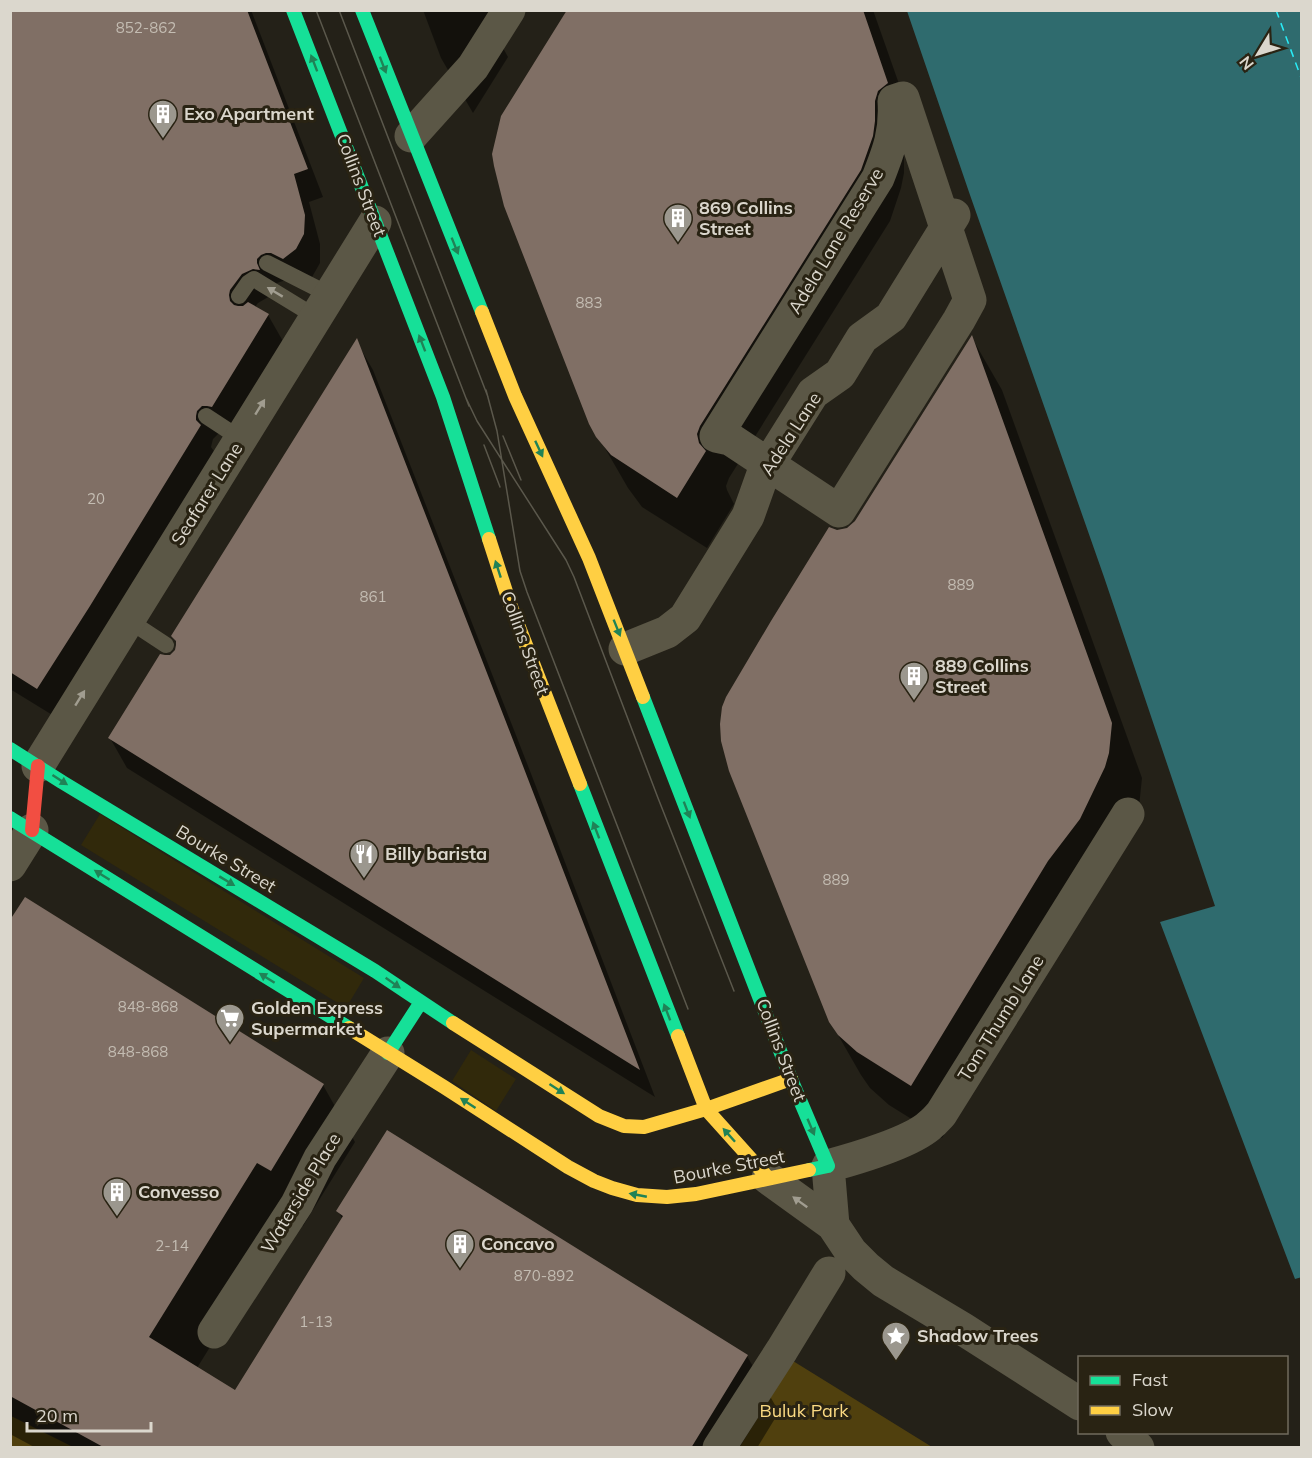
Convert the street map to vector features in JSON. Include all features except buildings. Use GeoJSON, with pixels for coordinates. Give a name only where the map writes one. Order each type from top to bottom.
{"type":"FeatureCollection","features":[{"type":"Feature","properties":{"kind":"street","name":"Collins Street"},"geometry":{"type":"LineString","coordinates":[[293,10],[443,397],[510,604],[706,1109],[768,1178],[833,1225],[851,1252],[883,1281],[1078,1403]]}},
{"type":"Feature","properties":{"kind":"street","name":"Collins Street"},"geometry":{"type":"LineString","coordinates":[[362,10],[514,396],[589,558],[791,1079],[828,1166],[833,1225]]}},
{"type":"Feature","properties":{"kind":"street"},"geometry":{"type":"LineString","coordinates":[[411,136],[469,73],[509,10]]}},
{"type":"Feature","properties":{"kind":"street","name":"Adela Lane Reserve"},"geometry":{"type":"LineString","coordinates":[[903,98],[951,219],[970,300],[839,511],[768,464],[730,439],[716,436],[878,178],[894,128],[894,101],[903,98]]}},
{"type":"Feature","properties":{"kind":"street","name":"Adela Lane"},"geometry":{"type":"LineString","coordinates":[[625,649],[667,632],[685,618],[748,516],[764,471],[813,393],[840,374],[862,338],[891,317],[951,219]]}},
{"type":"Feature","properties":{"kind":"street","name":"Seafarer Lane"},"geometry":{"type":"LineString","coordinates":[[29,773],[128,620],[375,222]]}},
{"type":"Feature","properties":{"kind":"street","name":"Bourke Street"},"geometry":{"type":"LineString","coordinates":[[10,749],[29,773],[62,782],[365,965],[599,1116],[614,1123],[644,1127],[706,1109],[791,1079]]}},
{"type":"Feature","properties":{"kind":"street"},"geometry":{"type":"LineString","coordinates":[[10,865],[21,824],[29,773]]}},
{"type":"Feature","properties":{"kind":"street","name":"Tom Thumb Lane"},"geometry":{"type":"LineString","coordinates":[[828,1166],[909,1138],[932,1124],[941,1114],[1128,814]]}},
{"type":"Feature","properties":{"kind":"street","name":"Bourke Street"},"geometry":{"type":"LineString","coordinates":[[21,824],[444,1087],[568,1167],[612,1188],[637,1195],[667,1197],[696,1194],[828,1166]]}},
{"type":"Feature","properties":{"kind":"street"},"geometry":{"type":"LineString","coordinates":[[388,1053],[420,1002]]}},
{"type":"Feature","properties":{"kind":"street","name":"Waterside Place"},"geometry":{"type":"LineString","coordinates":[[214,1332],[297,1204],[320,1158],[388,1053]]}},
{"type":"Feature","properties":{"kind":"street"},"geometry":{"type":"LineString","coordinates":[[719,1448],[829,1273]]}},
{"type":"Feature","properties":{"kind":"street"},"geometry":{"type":"LineString","coordinates":[[1124,1434],[1138,1448]]}},
{"type":"Feature","properties":{"kind":"lane"},"geometry":{"type":"LineString","coordinates":[[267,263],[323,306]]}},
{"type":"Feature","properties":{"kind":"lane"},"geometry":{"type":"LineString","coordinates":[[239,296],[248,283],[254,279],[323,306]]}},
{"type":"Feature","properties":{"kind":"lane"},"geometry":{"type":"LineString","coordinates":[[206,416],[241,439]]}},
{"type":"Feature","properties":{"kind":"lane"},"geometry":{"type":"LineString","coordinates":[[128,620],[166,645]]}},
{"type":"Feature","properties":{"kind":"green space","name":"Buluk Park"},"geometry":{"type":"Polygon","coordinates":[[[793,1361],[932,1447],[739,1448],[793,1361]]]}},
{"type":"Feature","properties":{"kind":"green space"},"geometry":{"type":"Polygon","coordinates":[[[11,1416],[73,1447],[11,1446],[11,1416]]]}},
{"type":"Feature","properties":{"kind":"sand"},"geometry":{"type":"Polygon","coordinates":[[[100,814],[364,978],[346,1008],[81,845],[100,814]]]}},
{"type":"Feature","properties":{"kind":"sand"},"geometry":{"type":"Polygon","coordinates":[[[471,1050],[516,1079],[496,1111],[452,1081],[471,1050]]]}},
{"type":"Feature","properties":{"kind":"water"},"geometry":{"type":"Polygon","coordinates":[[[907,11],[1301,11],[1302,1277],[1295,1279],[1160,922],[1215,906],[1104,577],[907,11]]]}},
{"type":"Feature","properties":{"kind":"ferry route"},"geometry":{"type":"LineString","coordinates":[[1276,10],[1302,80]]}},
{"type":"Feature","properties":{"kind":"tram line"},"geometry":{"type":"LineString","coordinates":[[316,10],[469,406]]}},
{"type":"Feature","properties":{"kind":"tram line"},"geometry":{"type":"LineString","coordinates":[[339,10],[488,397]]}},
{"type":"Feature","properties":{"kind":"tram line"},"geometry":{"type":"LineString","coordinates":[[486,390],[497,431],[520,571],[688,1009]]}},
{"type":"Feature","properties":{"kind":"tram line"},"geometry":{"type":"LineString","coordinates":[[466,398],[477,421],[566,560],[574,577],[734,991]]}},
{"type":"Feature","properties":{"kind":"tram line"},"geometry":{"type":"LineString","coordinates":[[503,436],[521,480]]}},
{"type":"Feature","properties":{"kind":"tram line"},"geometry":{"type":"LineString","coordinates":[[484,445],[500,487]]}},
{"type":"Feature","properties":{"kind":"traffic: fast"},"geometry":{"type":"LineString","coordinates":[[293,10],[443,397],[489,539]]}},
{"type":"Feature","properties":{"kind":"traffic: fast"},"geometry":{"type":"LineString","coordinates":[[362,10],[482,312]]}},
{"type":"Feature","properties":{"kind":"traffic: fast"},"geometry":{"type":"LineString","coordinates":[[643,697],[791,1079],[828,1166],[809,1170]]}},
{"type":"Feature","properties":{"kind":"traffic: fast"},"geometry":{"type":"LineString","coordinates":[[10,749],[375,971],[453,1023]]}},
{"type":"Feature","properties":{"kind":"traffic: fast"},"geometry":{"type":"LineString","coordinates":[[580,784],[678,1036]]}},
{"type":"Feature","properties":{"kind":"traffic: fast"},"geometry":{"type":"LineString","coordinates":[[10,818],[349,1028]]}},
{"type":"Feature","properties":{"kind":"traffic: fast"},"geometry":{"type":"LineString","coordinates":[[388,1053],[421,1002]]}},
{"type":"Feature","properties":{"kind":"traffic: slow"},"geometry":{"type":"LineString","coordinates":[[482,312],[515,396],[589,558],[643,697]]}},
{"type":"Feature","properties":{"kind":"traffic: slow"},"geometry":{"type":"LineString","coordinates":[[489,539],[510,604],[580,784]]}},
{"type":"Feature","properties":{"kind":"traffic: slow"},"geometry":{"type":"LineString","coordinates":[[453,1023],[599,1116],[624,1126],[644,1127],[706,1109],[791,1079]]}},
{"type":"Feature","properties":{"kind":"traffic: slow"},"geometry":{"type":"LineString","coordinates":[[349,1028],[568,1167],[612,1188],[637,1195],[667,1197],[696,1194],[809,1170]]}},
{"type":"Feature","properties":{"kind":"traffic: slow"},"geometry":{"type":"LineString","coordinates":[[678,1036],[706,1109],[768,1178]]}},
{"type":"Feature","properties":{"kind":"traffic: jam"},"geometry":{"type":"LineString","coordinates":[[32,830],[38,766]]}},
{"type":"Feature","properties":{"kind":"place","name":"Exo Apartment"},"geometry":{"type":"Point","coordinates":[163,140]}},
{"type":"Feature","properties":{"kind":"place","name":"869 Collins Street"},"geometry":{"type":"Point","coordinates":[678,244]}},
{"type":"Feature","properties":{"kind":"place","name":"889 Collins Street"},"geometry":{"type":"Point","coordinates":[914,702]}},
{"type":"Feature","properties":{"kind":"place","name":"Billy barista"},"geometry":{"type":"Point","coordinates":[364,880]}},
{"type":"Feature","properties":{"kind":"place","name":"Golden Express Supermarket"},"geometry":{"type":"Point","coordinates":[230,1044]}},
{"type":"Feature","properties":{"kind":"place","name":"Convesso"},"geometry":{"type":"Point","coordinates":[117,1218]}},
{"type":"Feature","properties":{"kind":"place","name":"Concavo"},"geometry":{"type":"Point","coordinates":[460,1270]}},
{"type":"Feature","properties":{"kind":"place","name":"Shadow Trees"},"geometry":{"type":"Point","coordinates":[896,1362]}}]}
